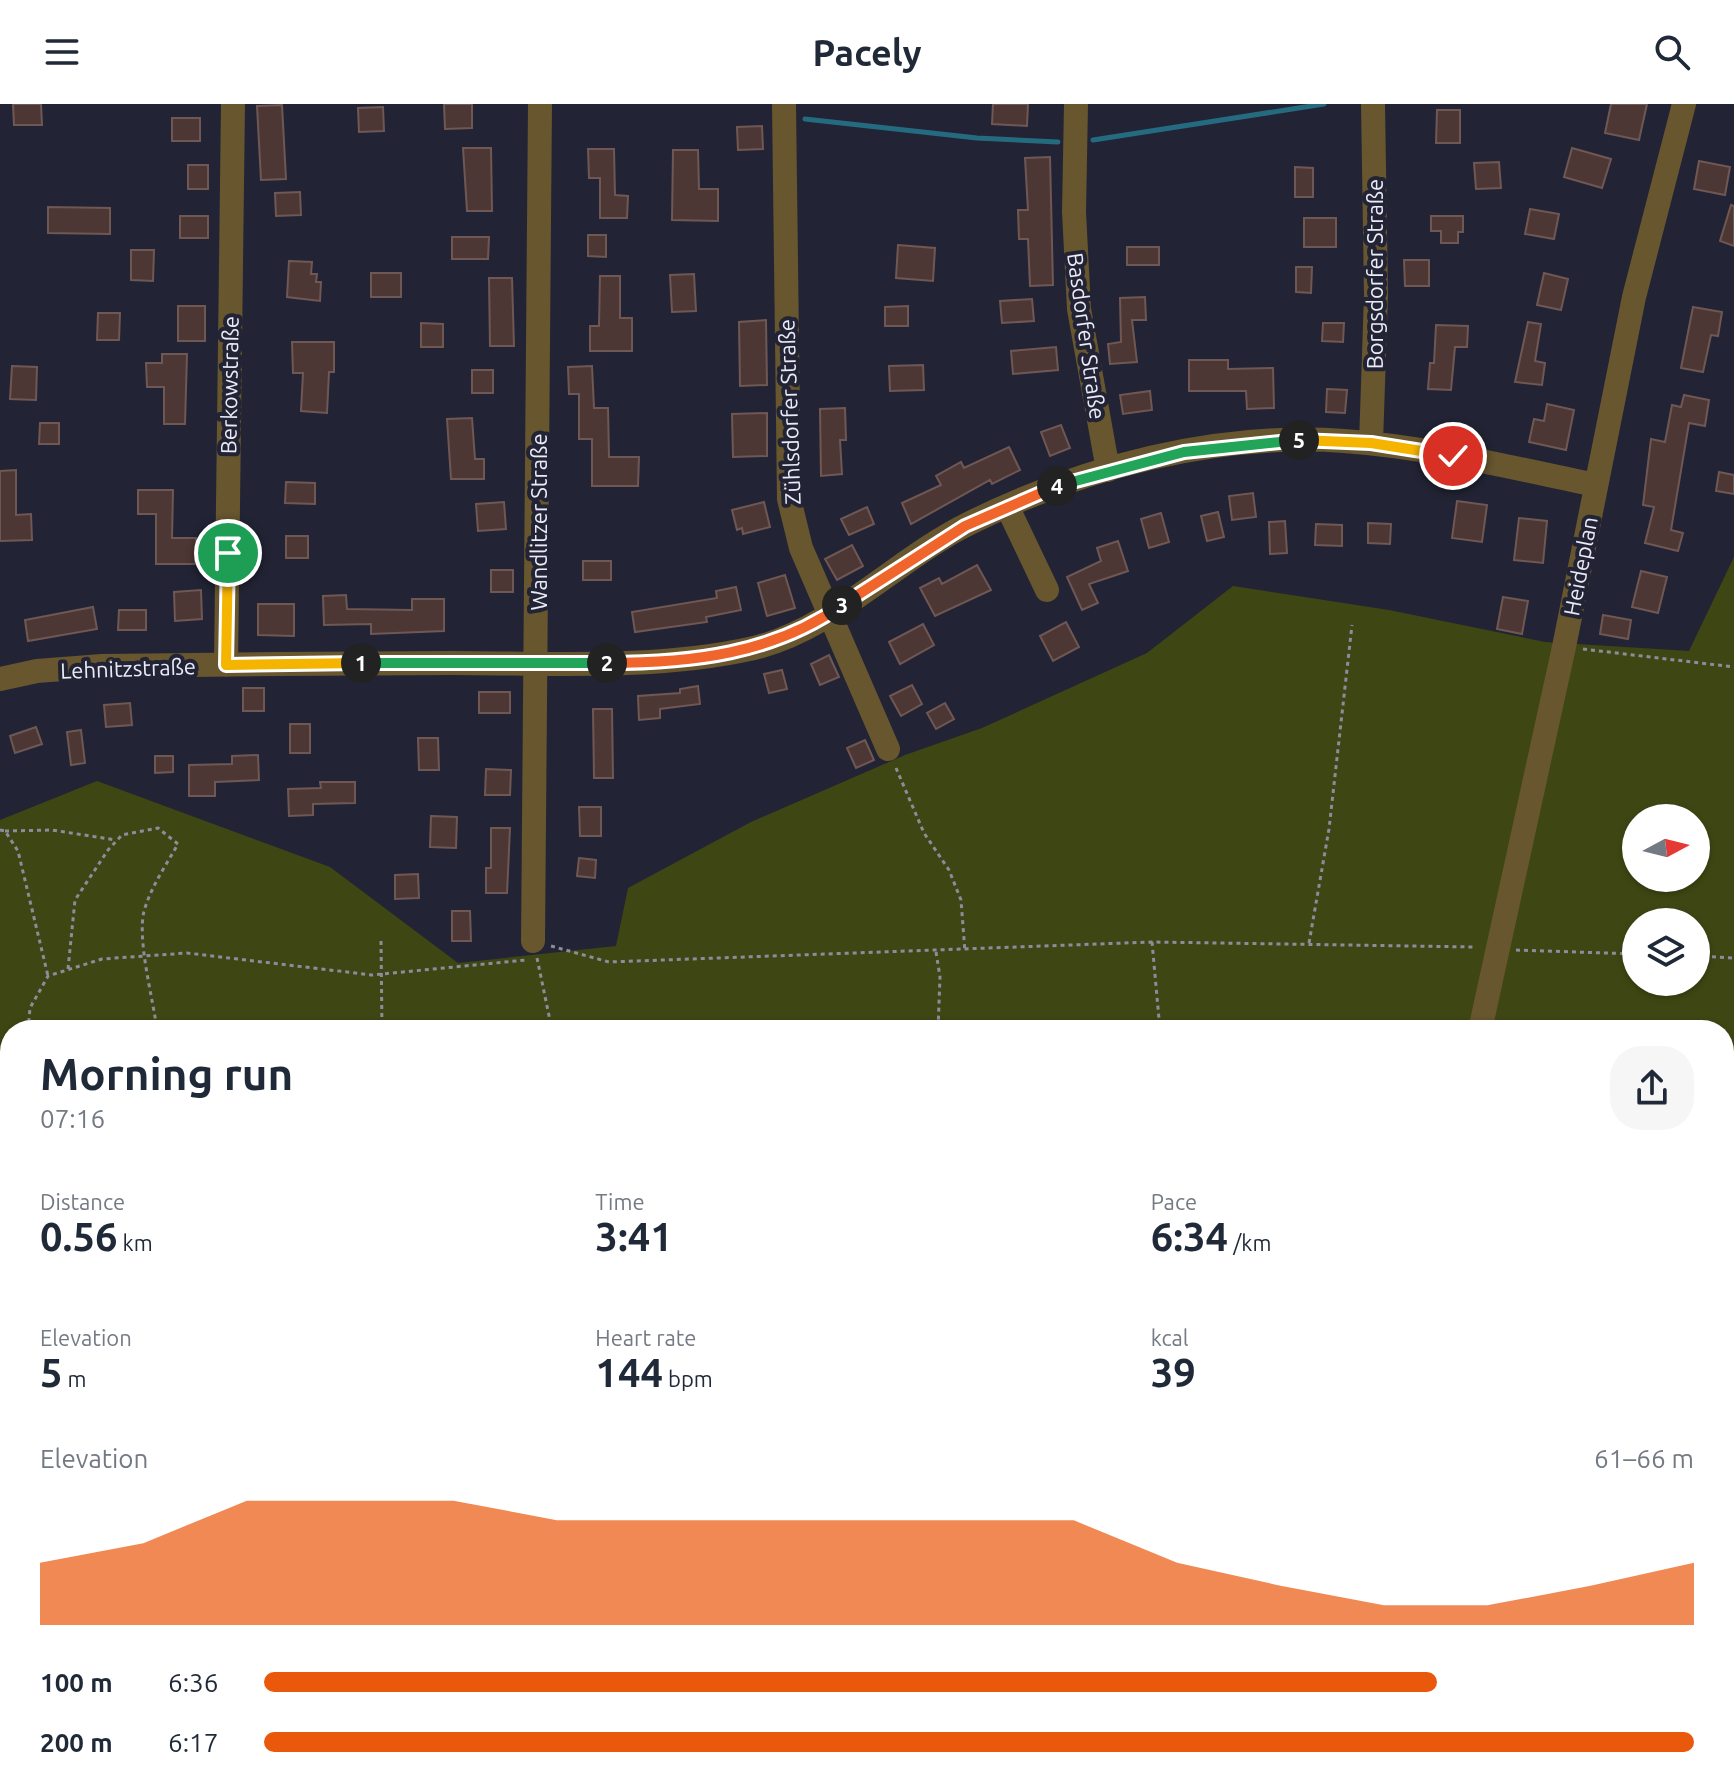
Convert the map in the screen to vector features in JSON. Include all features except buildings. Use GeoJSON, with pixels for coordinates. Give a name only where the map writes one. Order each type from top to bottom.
{"type":"FeatureCollection","features":[{"type":"Feature","properties":{"kind":"street","name":"Berkowstraße"},"geometry":{"type":"LineString","coordinates":[[226,665],[233,104]]}},
{"type":"Feature","properties":{"kind":"street","name":"Wandlitzer Straße"},"geometry":{"type":"LineString","coordinates":[[535,950],[540,104]]}},
{"type":"Feature","properties":{"kind":"street","name":"Zühlsdorfer Straße"},"geometry":{"type":"LineString","coordinates":[[784,104],[787,473],[794,525],[828,615],[888,749]]}},
{"type":"Feature","properties":{"kind":"street","name":"Basdorfer Straße"},"geometry":{"type":"LineString","coordinates":[[1076,104],[1074,212],[1079,309],[1108,470]]}},
{"type":"Feature","properties":{"kind":"street","name":"Borgsdorfer Straße"},"geometry":{"type":"LineString","coordinates":[[1371,443],[1376,295],[1373,104]]}},
{"type":"Feature","properties":{"kind":"street","name":"Heideplan"},"geometry":{"type":"LineString","coordinates":[[1482,1020],[1564,647],[1646,245],[1684,104]]}},
{"type":"Feature","properties":{"kind":"street","name":"Lehnitzstraße"},"geometry":{"type":"LineString","coordinates":[[0,679],[72,667],[623,663],[713,656],[774,643],[828,615],[923,550],[1007,506],[1108,470],[1184,452],[1249,443],[1316,440],[1371,443],[1596,485]]}},
{"type":"Feature","properties":{"kind":"street"},"geometry":{"type":"LineString","coordinates":[[1007,506],[1047,590]]}},
{"type":"Feature","properties":{"kind":"path"},"geometry":{"type":"LineString","coordinates":[[1309,943],[1329,829],[1352,625]]}},
{"type":"Feature","properties":{"kind":"path"},"geometry":{"type":"LineString","coordinates":[[1564,647],[1734,667]]}},
{"type":"Feature","properties":{"kind":"path"},"geometry":{"type":"LineString","coordinates":[[888,749],[924,833],[949,870],[961,900],[965,952]]}},
{"type":"Feature","properties":{"kind":"path"},"geometry":{"type":"LineString","coordinates":[[68,969],[75,900],[122,835],[158,828],[178,844],[155,884],[143,914],[156,1020]]}},
{"type":"Feature","properties":{"kind":"path"},"geometry":{"type":"LineString","coordinates":[[2,830],[52,830],[117,840]]}},
{"type":"Feature","properties":{"kind":"path"},"geometry":{"type":"LineString","coordinates":[[2,830],[18,851],[48,976]]}},
{"type":"Feature","properties":{"kind":"path"},"geometry":{"type":"LineString","coordinates":[[381,941],[382,1020]]}},
{"type":"Feature","properties":{"kind":"path"},"geometry":{"type":"LineString","coordinates":[[1152,942],[1159,1020]]}},
{"type":"Feature","properties":{"kind":"path"},"geometry":{"type":"LineString","coordinates":[[29,1020],[30,1008],[48,976],[102,959],[187,953],[380,974],[535,950],[609,962],[965,952],[1152,942],[1462,945],[1622,953]]}},
{"type":"Feature","properties":{"kind":"path"},"geometry":{"type":"LineString","coordinates":[[535,950],[550,1020]]}},
{"type":"Feature","properties":{"kind":"path"},"geometry":{"type":"LineString","coordinates":[[936,952],[940,977],[938,1020]]}},
{"type":"Feature","properties":{"kind":"path"},"geometry":{"type":"LineString","coordinates":[[1710,957],[1734,958]]}},
{"type":"Feature","properties":{"kind":"green space"},"geometry":{"type":"Polygon","coordinates":[[[1734,557],[1734,1020],[0,1020],[0,820],[97,781],[330,867],[458,963],[616,946],[628,888],[751,822],[905,755],[982,728],[1147,653],[1233,586],[1389,610],[1545,642],[1689,651],[1734,557]]]}},
{"type":"Feature","properties":{"kind":"waterway"},"geometry":{"type":"LineString","coordinates":[[1093,140],[1324,104]]}},
{"type":"Feature","properties":{"kind":"waterway"},"geometry":{"type":"LineString","coordinates":[[805,119],[977,138],[1058,142]]}},
{"type":"Feature","properties":{"kind":"route"},"geometry":{"type":"LineString","coordinates":[[228,553],[226,665],[671,661],[713,656],[774,643],[791,636],[965,526],[1059,485],[1108,470],[1217,446],[1289,440],[1371,443],[1453,456]]}}]}
